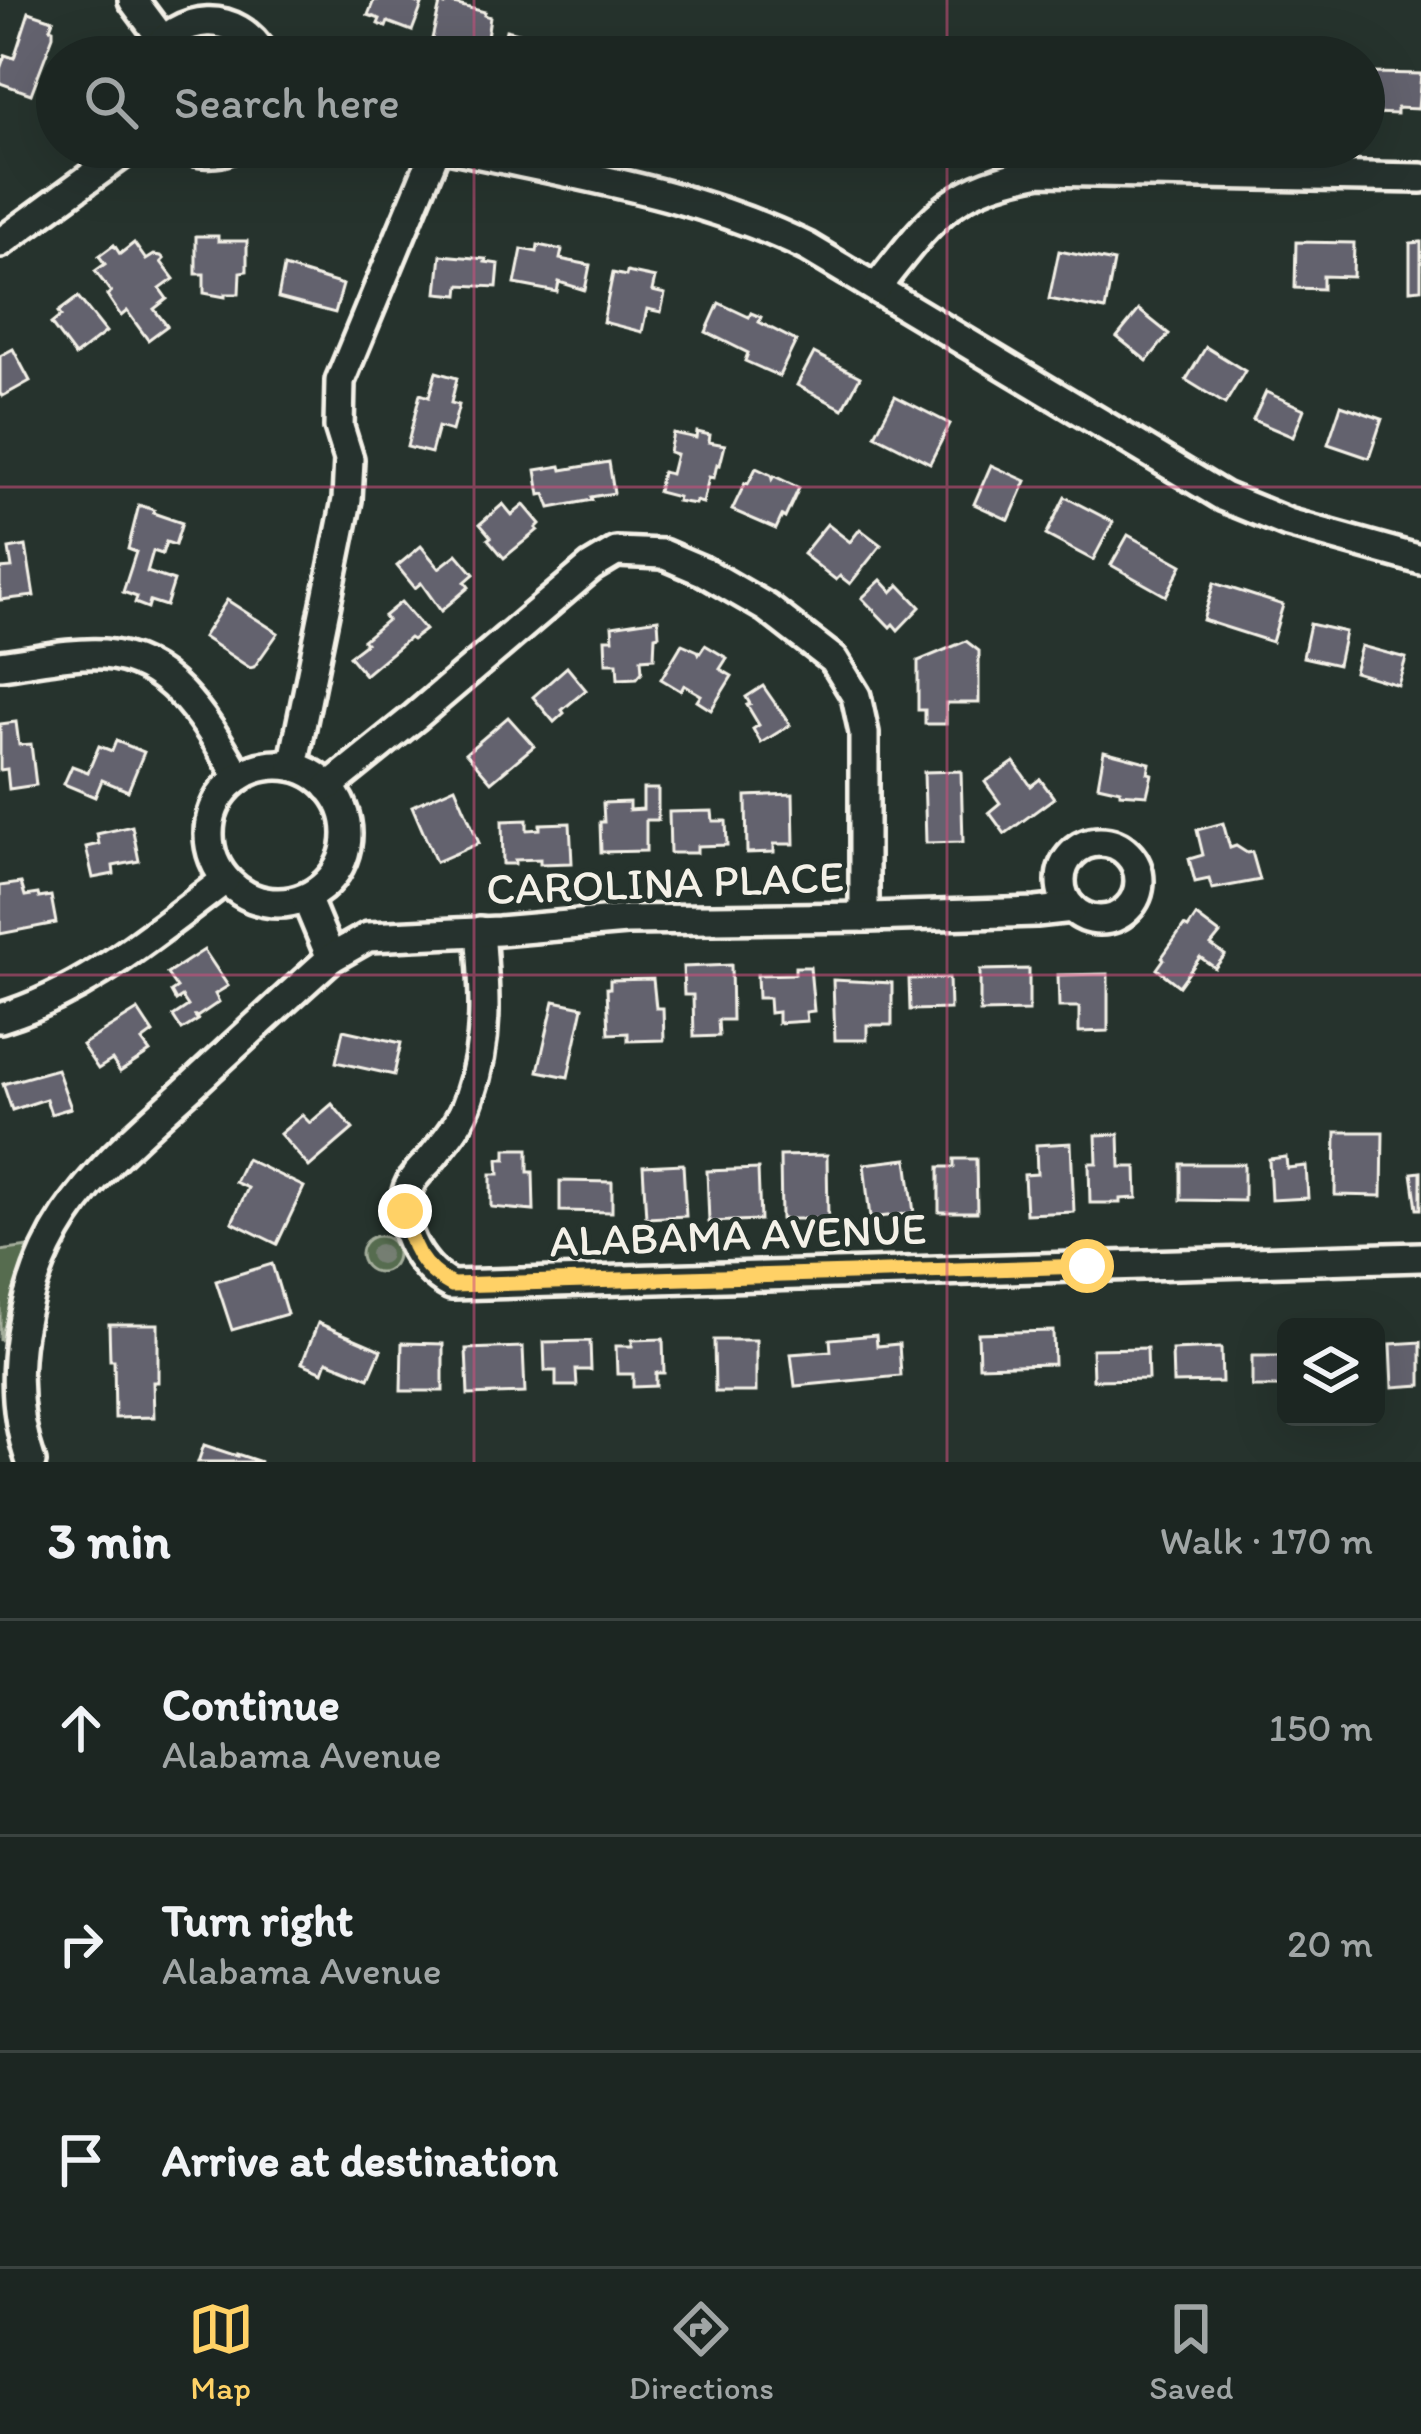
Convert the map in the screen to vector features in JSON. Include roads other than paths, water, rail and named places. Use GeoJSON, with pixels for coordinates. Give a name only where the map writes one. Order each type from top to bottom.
{"type":"FeatureCollection","features":[{"type":"Feature","properties":{"kind":"street"},"geometry":{"type":"LineString","coordinates":[[133,0],[150,36]]}},
{"type":"Feature","properties":{"kind":"street"},"geometry":{"type":"LineString","coordinates":[[169,36],[198,22],[220,22],[247,36]]}},
{"type":"Feature","properties":{"kind":"street"},"geometry":{"type":"LineString","coordinates":[[0,243],[104,168]]}},
{"type":"Feature","properties":{"kind":"street"},"geometry":{"type":"LineString","coordinates":[[293,766],[347,500],[349,460],[339,427],[340,381],[428,168]]}},
{"type":"Feature","properties":{"kind":"street"},"geometry":{"type":"LineString","coordinates":[[542,168],[672,197],[764,226],[1224,497],[1288,523],[1421,560]]}},
{"type":"Feature","properties":{"kind":"street"},"geometry":{"type":"LineString","coordinates":[[876,288],[922,229],[950,203],[1003,178],[1041,171],[1421,178]]}},
{"type":"Feature","properties":{"kind":"street"},"geometry":{"type":"LineString","coordinates":[[328,787],[591,567],[616,552],[663,554],[767,608],[834,660],[856,695],[864,733],[864,917]]}},
{"type":"Feature","properties":{"kind":"street"},"geometry":{"type":"LineString","coordinates":[[0,665],[102,654],[130,658],[177,688],[238,777]]}},
{"type":"Feature","properties":{"kind":"street"},"geometry":{"type":"LineString","coordinates":[[267,765],[293,766],[308,772],[338,799],[347,835],[344,852],[332,876],[306,898],[262,901],[225,880],[212,855],[212,814],[222,792],[238,777],[267,765]]}},
{"type":"Feature","properties":{"kind":"street"},"geometry":{"type":"LineString","coordinates":[[0,1018],[42,1003],[104,970],[225,880]]}},
{"type":"Feature","properties":{"kind":"street"},"geometry":{"type":"LineString","coordinates":[[31,1462],[21,1432],[17,1395],[22,1330],[36,1276],[67,1214],[111,1160],[331,958],[306,898]]}},
{"type":"Feature","properties":{"kind":"street","name":"CAROLINA PLACE"},"geometry":{"type":"LineString","coordinates":[[331,958],[368,937],[626,920],[1011,914],[1072,908]]}},
{"type":"Feature","properties":{"kind":"street","name":"ALABAMA AVENUE"},"geometry":{"type":"LineString","coordinates":[[481,931],[484,1041],[468,1101],[454,1131],[411,1181],[406,1195],[407,1230],[414,1250],[427,1268],[452,1285],[1421,1257]]}}]}
